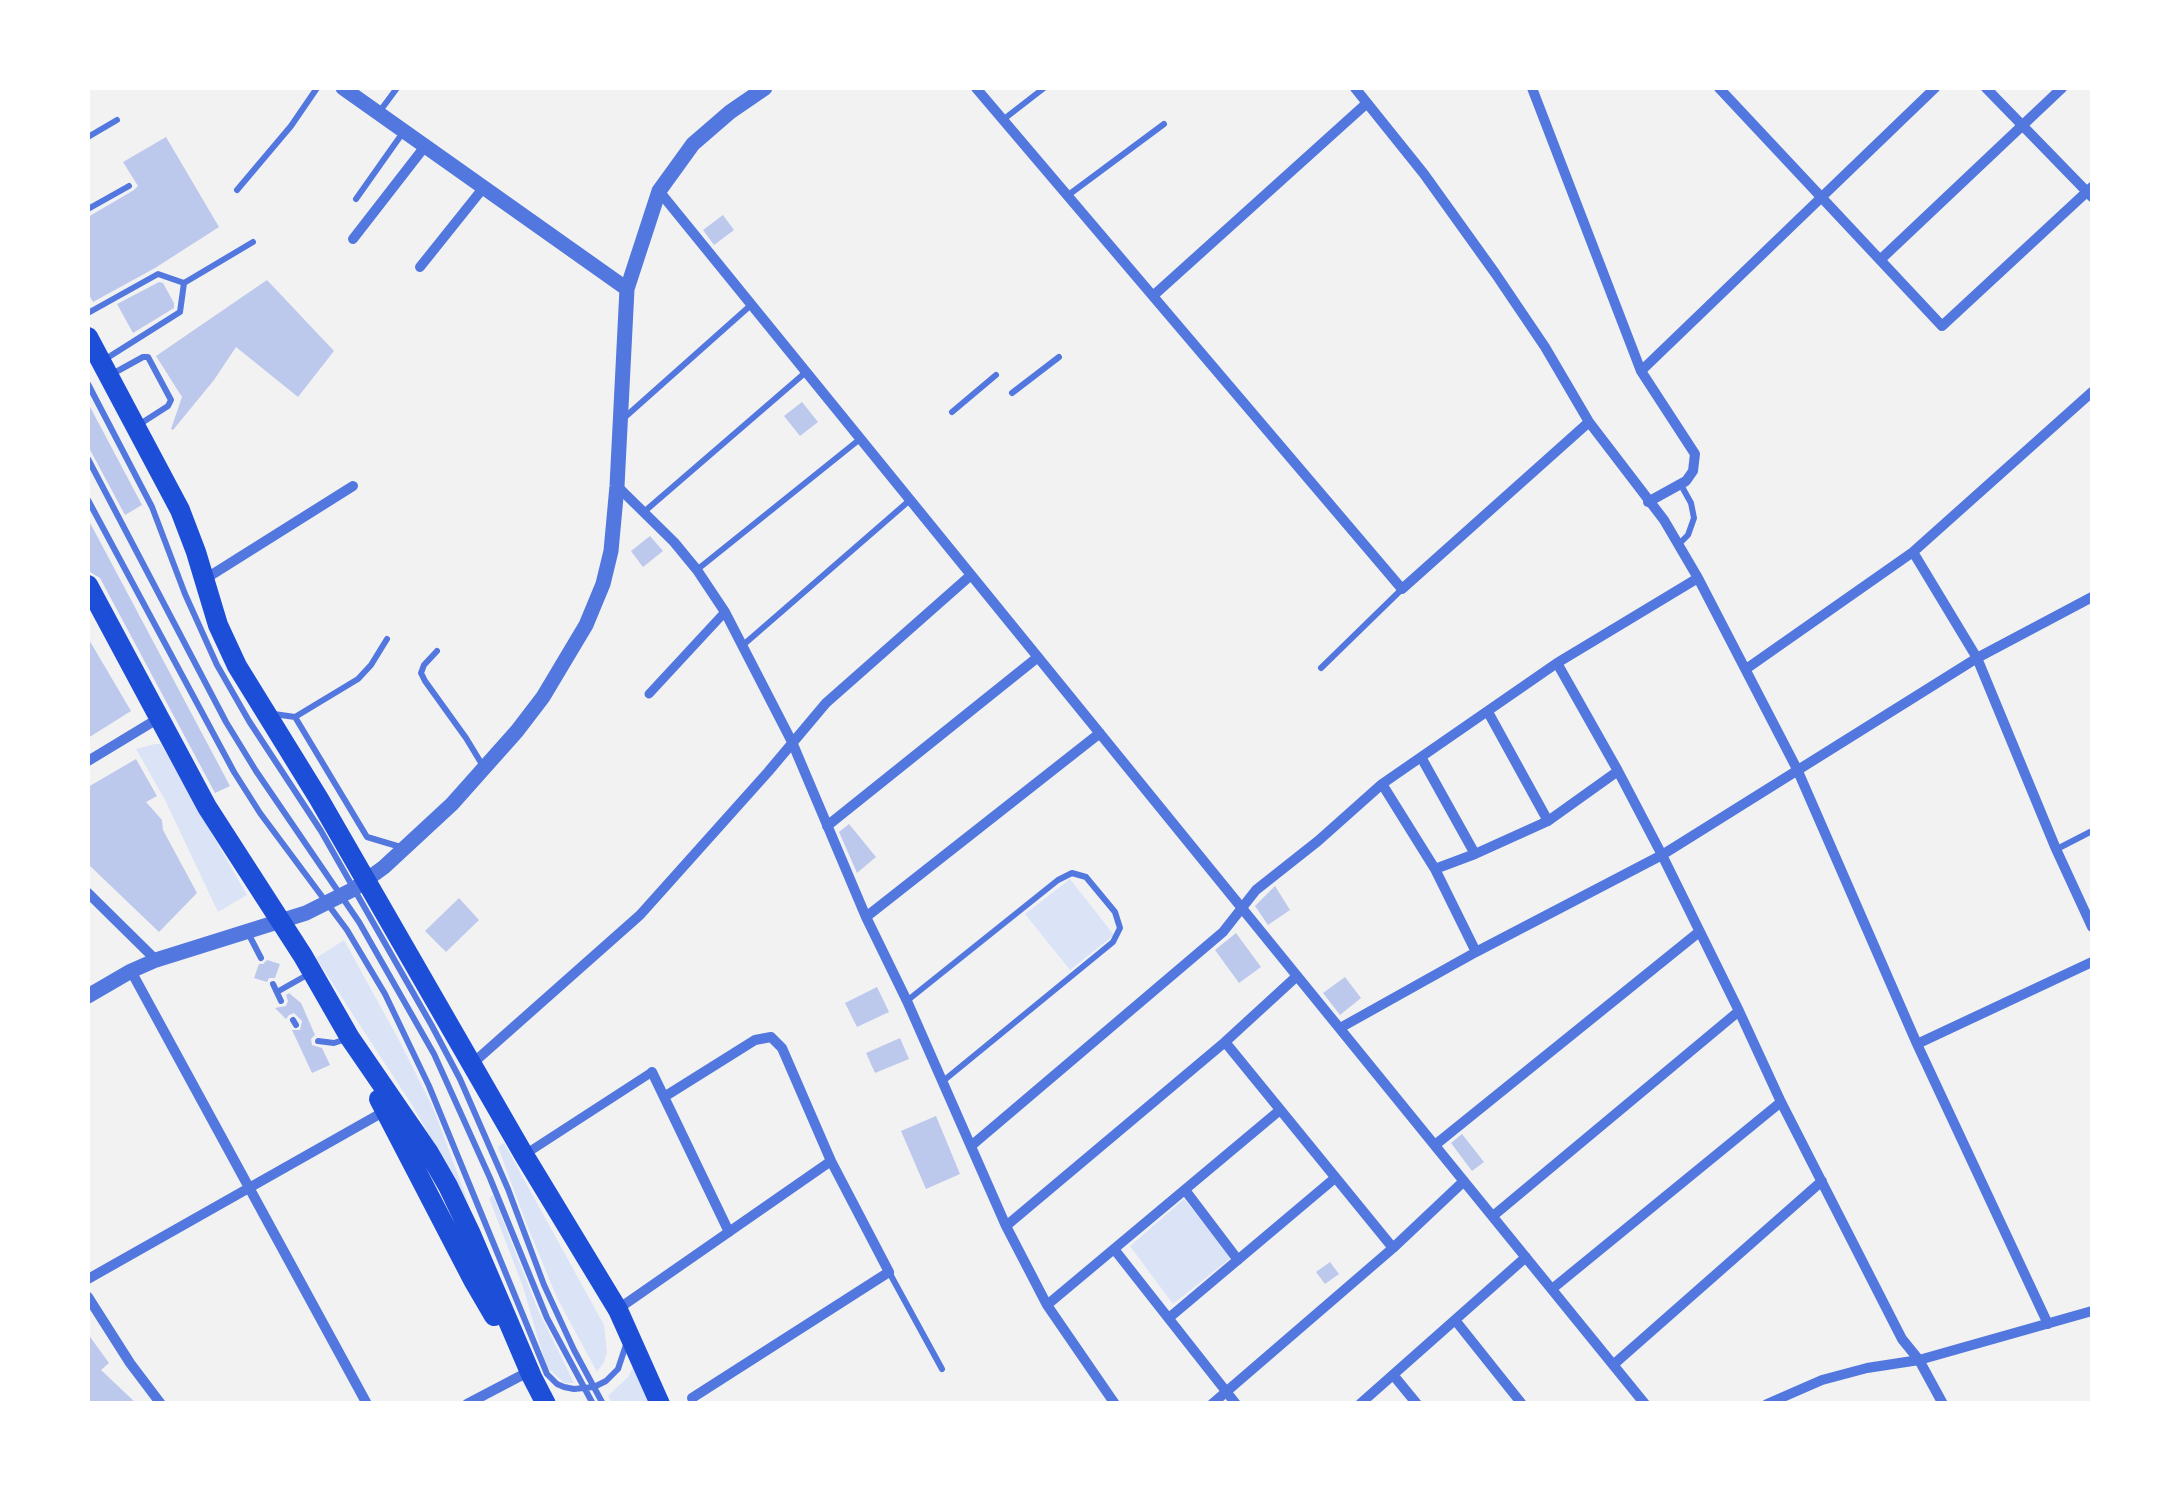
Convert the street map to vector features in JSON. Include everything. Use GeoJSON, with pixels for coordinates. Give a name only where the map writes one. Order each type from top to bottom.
{"type":"FeatureCollection","features":[{"type":"Feature","properties":{"kind":"highway"},"geometry":{"type":"LineString","coordinates":[[88,337],[180,510],[227,646],[319,799],[348,892],[472,1063],[618,1310],[660,1404]]}},
{"type":"Feature","properties":{"kind":"highway"},"geometry":{"type":"LineString","coordinates":[[89,592],[207,807],[282,922],[350,1038],[448,1186],[530,1375]]}},
{"type":"Feature","properties":{"kind":"highway"},"geometry":{"type":"LineString","coordinates":[[350,1038],[473,1280],[546,1404]]}},
{"type":"Feature","properties":{"kind":"street"},"geometry":{"type":"LineString","coordinates":[[345,88],[627,290]]}},
{"type":"Feature","properties":{"kind":"street"},"geometry":{"type":"LineString","coordinates":[[88,996],[156,960],[282,922],[348,892],[452,804],[543,697],[586,625],[610,551],[618,486],[627,290],[659,191],[693,144],[765,88]]}},
{"type":"Feature","properties":{"kind":"street"},"geometry":{"type":"LineString","coordinates":[[976,88],[1402,590],[1589,422]]}},
{"type":"Feature","properties":{"kind":"street"},"geometry":{"type":"LineString","coordinates":[[1355,88],[1495,272],[1589,422],[1664,520],[1698,578],[1797,769],[1917,1044],[2048,1324]]}},
{"type":"Feature","properties":{"kind":"street"},"geometry":{"type":"LineString","coordinates":[[1532,88],[1641,372],[1694,454],[1694,471],[1681,485],[1648,502]]}},
{"type":"Feature","properties":{"kind":"street"},"geometry":{"type":"LineString","coordinates":[[1719,88],[1942,326],[2091,192],[1986,88]]}},
{"type":"Feature","properties":{"kind":"street"},"geometry":{"type":"LineString","coordinates":[[1641,372],[1934,88]]}},
{"type":"Feature","properties":{"kind":"street"},"geometry":{"type":"LineString","coordinates":[[1880,260],[2062,88]]}},
{"type":"Feature","properties":{"kind":"street"},"geometry":{"type":"LineString","coordinates":[[1154,295],[1367,103]]}},
{"type":"Feature","properties":{"kind":"street"},"geometry":{"type":"LineString","coordinates":[[352,240],[426,145]]}},
{"type":"Feature","properties":{"kind":"street"},"geometry":{"type":"LineString","coordinates":[[420,267],[484,188]]}},
{"type":"Feature","properties":{"kind":"street"},"geometry":{"type":"LineString","coordinates":[[659,191],[1645,1404]]}},
{"type":"Feature","properties":{"kind":"street"},"geometry":{"type":"LineString","coordinates":[[1746,669],[1913,552],[2092,392]]}},
{"type":"Feature","properties":{"kind":"street"},"geometry":{"type":"LineString","coordinates":[[204,580],[352,486]]}},
{"type":"Feature","properties":{"kind":"street"},"geometry":{"type":"LineString","coordinates":[[618,486],[696,570],[726,612],[792,742],[866,918],[1006,1226],[1048,1305],[1115,1404]]}},
{"type":"Feature","properties":{"kind":"street"},"geometry":{"type":"LineString","coordinates":[[1913,552],[1977,658],[2092,928]]}},
{"type":"Feature","properties":{"kind":"street"},"geometry":{"type":"LineString","coordinates":[[472,1063],[640,915],[826,703],[971,575]]}},
{"type":"Feature","properties":{"kind":"street"},"geometry":{"type":"LineString","coordinates":[[971,1146],[1223,932],[1256,890],[1382,784],[1557,663],[1698,578]]}},
{"type":"Feature","properties":{"kind":"street"},"geometry":{"type":"LineString","coordinates":[[1340,1028],[1662,855],[1977,658],[2092,598]]}},
{"type":"Feature","properties":{"kind":"street"},"geometry":{"type":"LineString","coordinates":[[648,694],[726,612]]}},
{"type":"Feature","properties":{"kind":"street"},"geometry":{"type":"LineString","coordinates":[[827,826],[1038,658]]}},
{"type":"Feature","properties":{"kind":"street"},"geometry":{"type":"LineString","coordinates":[[1557,663],[1662,855],[1780,1102],[1902,1338],[1943,1404]]}},
{"type":"Feature","properties":{"kind":"street"},"geometry":{"type":"LineString","coordinates":[[1488,712],[1548,821]]}},
{"type":"Feature","properties":{"kind":"street"},"geometry":{"type":"LineString","coordinates":[[88,761],[159,718]]}},
{"type":"Feature","properties":{"kind":"street"},"geometry":{"type":"LineString","coordinates":[[866,918],[1100,733]]}},
{"type":"Feature","properties":{"kind":"street"},"geometry":{"type":"LineString","coordinates":[[1421,757],[1475,854]]}},
{"type":"Feature","properties":{"kind":"street"},"geometry":{"type":"LineString","coordinates":[[1435,869],[1548,821],[1618,771]]}},
{"type":"Feature","properties":{"kind":"street"},"geometry":{"type":"LineString","coordinates":[[1382,784],[1435,869],[1476,952]]}},
{"type":"Feature","properties":{"kind":"street"},"geometry":{"type":"LineString","coordinates":[[88,893],[156,960]]}},
{"type":"Feature","properties":{"kind":"street"},"geometry":{"type":"LineString","coordinates":[[1435,1145],[1699,932]]}},
{"type":"Feature","properties":{"kind":"street"},"geometry":{"type":"LineString","coordinates":[[1917,1044],[2092,962]]}},
{"type":"Feature","properties":{"kind":"street"},"geometry":{"type":"LineString","coordinates":[[131,971],[367,1404]]}},
{"type":"Feature","properties":{"kind":"street"},"geometry":{"type":"LineString","coordinates":[[1006,1226],[1297,976]]}},
{"type":"Feature","properties":{"kind":"street"},"geometry":{"type":"LineString","coordinates":[[1493,1216],[1740,1012]]}},
{"type":"Feature","properties":{"kind":"street"},"geometry":{"type":"LineString","coordinates":[[664,1098],[755,1040],[771,1038],[782,1048],[831,1162],[889,1272],[692,1398]]}},
{"type":"Feature","properties":{"kind":"street"},"geometry":{"type":"LineString","coordinates":[[1224,1042],[1393,1248]]}},
{"type":"Feature","properties":{"kind":"street"},"geometry":{"type":"LineString","coordinates":[[524,1155],[652,1072],[729,1232]]}},
{"type":"Feature","properties":{"kind":"street"},"geometry":{"type":"LineString","coordinates":[[1552,1289],[1780,1102]]}},
{"type":"Feature","properties":{"kind":"street"},"geometry":{"type":"LineString","coordinates":[[1048,1305],[1280,1110]]}},
{"type":"Feature","properties":{"kind":"street"},"geometry":{"type":"LineString","coordinates":[[88,1279],[385,1112]]}},
{"type":"Feature","properties":{"kind":"street"},"geometry":{"type":"LineString","coordinates":[[618,1310],[831,1162]]}},
{"type":"Feature","properties":{"kind":"street"},"geometry":{"type":"LineString","coordinates":[[1170,1317],[1335,1178]]}},
{"type":"Feature","properties":{"kind":"street"},"geometry":{"type":"LineString","coordinates":[[1212,1404],[1393,1248],[1464,1181]]}},
{"type":"Feature","properties":{"kind":"street"},"geometry":{"type":"LineString","coordinates":[[1614,1365],[1822,1181]]}},
{"type":"Feature","properties":{"kind":"street"},"geometry":{"type":"LineString","coordinates":[[1185,1190],[1238,1260]]}},
{"type":"Feature","properties":{"kind":"street"},"geometry":{"type":"LineString","coordinates":[[1114,1249],[1236,1404]]}},
{"type":"Feature","properties":{"kind":"street"},"geometry":{"type":"LineString","coordinates":[[1360,1404],[1526,1257]]}},
{"type":"Feature","properties":{"kind":"street"},"geometry":{"type":"LineString","coordinates":[[88,1297],[160,1404]]}},
{"type":"Feature","properties":{"kind":"street"},"geometry":{"type":"LineString","coordinates":[[1767,1404],[1822,1380],[1919,1360],[2092,1311]]}},
{"type":"Feature","properties":{"kind":"street"},"geometry":{"type":"LineString","coordinates":[[1455,1320],[1522,1404]]}},
{"type":"Feature","properties":{"kind":"street"},"geometry":{"type":"LineString","coordinates":[[467,1404],[530,1375]]}},
{"type":"Feature","properties":{"kind":"street"},"geometry":{"type":"LineString","coordinates":[[1394,1376],[1417,1404]]}},
{"type":"Feature","properties":{"kind":"lane"},"geometry":{"type":"LineString","coordinates":[[237,190],[317,88]]}},
{"type":"Feature","properties":{"kind":"lane"},"geometry":{"type":"LineString","coordinates":[[379,112],[398,88]]}},
{"type":"Feature","properties":{"kind":"lane"},"geometry":{"type":"LineString","coordinates":[[1004,118],[1044,88]]}},
{"type":"Feature","properties":{"kind":"lane"},"geometry":{"type":"LineString","coordinates":[[88,137],[118,120]]}},
{"type":"Feature","properties":{"kind":"lane"},"geometry":{"type":"LineString","coordinates":[[1068,196],[1164,124]]}},
{"type":"Feature","properties":{"kind":"lane"},"geometry":{"type":"LineString","coordinates":[[356,199],[404,130]]}},
{"type":"Feature","properties":{"kind":"lane"},"geometry":{"type":"LineString","coordinates":[[88,208],[129,186]]}},
{"type":"Feature","properties":{"kind":"lane"},"geometry":{"type":"LineString","coordinates":[[88,313],[158,274],[184,283],[253,242]]}},
{"type":"Feature","properties":{"kind":"lane"},"geometry":{"type":"LineString","coordinates":[[105,369],[180,312],[184,283]]}},
{"type":"Feature","properties":{"kind":"lane"},"geometry":{"type":"LineString","coordinates":[[619,422],[751,305]]}},
{"type":"Feature","properties":{"kind":"lane"},"geometry":{"type":"LineString","coordinates":[[1012,393],[1059,357]]}},
{"type":"Feature","properties":{"kind":"lane"},"geometry":{"type":"LineString","coordinates":[[105,369],[148,358],[171,400],[168,406],[136,426]]}},
{"type":"Feature","properties":{"kind":"lane"},"geometry":{"type":"LineString","coordinates":[[645,511],[806,372]]}},
{"type":"Feature","properties":{"kind":"lane"},"geometry":{"type":"LineString","coordinates":[[952,412],[996,375]]}},
{"type":"Feature","properties":{"kind":"lane"},"geometry":{"type":"LineString","coordinates":[[88,384],[152,507],[185,594],[218,665],[320,831],[371,941],[434,1054],[548,1318],[603,1404]]}},
{"type":"Feature","properties":{"kind":"lane"},"geometry":{"type":"LineString","coordinates":[[696,570],[860,439]]}},
{"type":"Feature","properties":{"kind":"lane"},"geometry":{"type":"LineString","coordinates":[[88,458],[226,722],[256,771],[348,892],[432,1026],[508,1189],[544,1286],[590,1388],[593,1404]]}},
{"type":"Feature","properties":{"kind":"lane"},"geometry":{"type":"LineString","coordinates":[[1678,544],[1688,535],[1694,518],[1681,485]]}},
{"type":"Feature","properties":{"kind":"lane"},"geometry":{"type":"LineString","coordinates":[[88,500],[234,772],[260,813],[348,892],[347,930],[370,967],[429,1086],[547,1374],[557,1384],[590,1388],[606,1381],[618,1368],[626,1352],[627,1334],[618,1310]]}},
{"type":"Feature","properties":{"kind":"lane"},"geometry":{"type":"LineString","coordinates":[[741,646],[910,500]]}},
{"type":"Feature","properties":{"kind":"lane"},"geometry":{"type":"LineString","coordinates":[[1321,668],[1402,590]]}},
{"type":"Feature","properties":{"kind":"lane"},"geometry":{"type":"LineString","coordinates":[[264,713],[295,717],[358,679],[387,640]]}},
{"type":"Feature","properties":{"kind":"lane"},"geometry":{"type":"LineString","coordinates":[[437,651],[424,665],[425,681],[484,768]]}},
{"type":"Feature","properties":{"kind":"lane"},"geometry":{"type":"LineString","coordinates":[[295,717],[367,837],[404,848]]}},
{"type":"Feature","properties":{"kind":"lane"},"geometry":{"type":"LineString","coordinates":[[2056,849],[2092,831]]}},
{"type":"Feature","properties":{"kind":"lane"},"geometry":{"type":"LineString","coordinates":[[907,1001],[1058,880],[1072,873],[1086,878],[1114,912],[1120,928],[1113,942],[942,1082]]}},
{"type":"Feature","properties":{"kind":"lane"},"geometry":{"type":"LineString","coordinates":[[247,932],[261,958]]}},
{"type":"Feature","properties":{"kind":"lane"},"geometry":{"type":"LineString","coordinates":[[281,1000],[275,988],[312,972]]}},
{"type":"Feature","properties":{"kind":"lane"},"geometry":{"type":"LineString","coordinates":[[318,1041],[334,1043],[350,1038]]}},
{"type":"Feature","properties":{"kind":"lane"},"geometry":{"type":"LineString","coordinates":[[889,1272],[942,1368]]}},
{"type":"Feature","properties":{"kind":"shaded area"},"geometry":{"type":"Polygon","coordinates":[[[161,744],[247,895],[218,912],[136,749],[161,744]]]}},
{"type":"Feature","properties":{"kind":"shaded area"},"geometry":{"type":"Polygon","coordinates":[[[1070,879],[1114,935],[1070,970],[1025,914],[1070,879]]]}},
{"type":"Feature","properties":{"kind":"shaded area"},"geometry":{"type":"Polygon","coordinates":[[[344,940],[434,1110],[470,1207],[412,1105],[316,958],[344,940]]]}},
{"type":"Feature","properties":{"kind":"shaded area"},"geometry":{"type":"Polygon","coordinates":[[[504,1143],[604,1325],[607,1352],[597,1372],[557,1298],[527,1225],[498,1147],[504,1143]]]}},
{"type":"Feature","properties":{"kind":"shaded area"},"geometry":{"type":"Polygon","coordinates":[[[493,1195],[538,1310],[574,1383],[564,1383],[546,1366],[523,1287],[489,1198],[493,1195]]]}},
{"type":"Feature","properties":{"kind":"shaded area"},"geometry":{"type":"Polygon","coordinates":[[[1184,1199],[1232,1257],[1173,1304],[1130,1246],[1184,1199]]]}},
{"type":"Feature","properties":{"kind":"shaded area"},"geometry":{"type":"Polygon","coordinates":[[[633,1367],[649,1403],[612,1403],[608,1396],[633,1367]]]}},
{"type":"Feature","properties":{"kind":"building"},"geometry":{"type":"Polygon","coordinates":[[[166,137],[219,227],[93,302],[88,293],[88,217],[138,186],[123,162],[166,137]]]}},
{"type":"Feature","properties":{"kind":"building"},"geometry":{"type":"Polygon","coordinates":[[[723,215],[734,230],[714,245],[703,230],[723,215]]]}},
{"type":"Feature","properties":{"kind":"building"},"geometry":{"type":"Polygon","coordinates":[[[267,280],[334,351],[298,397],[236,347],[214,380],[171,429],[182,397],[156,356],[267,280]]]}},
{"type":"Feature","properties":{"kind":"building"},"geometry":{"type":"Polygon","coordinates":[[[159,282],[174,308],[133,333],[117,304],[159,282]]]}},
{"type":"Feature","properties":{"kind":"building"},"geometry":{"type":"Polygon","coordinates":[[[802,402],[818,422],[800,436],[784,416],[802,402]]]}},
{"type":"Feature","properties":{"kind":"building"},"geometry":{"type":"Polygon","coordinates":[[[88,403],[142,505],[125,515],[88,446],[88,403]]]}},
{"type":"Feature","properties":{"kind":"building"},"geometry":{"type":"Polygon","coordinates":[[[88,519],[230,786],[215,793],[100,578],[90,572],[88,519]]]}},
{"type":"Feature","properties":{"kind":"building"},"geometry":{"type":"Polygon","coordinates":[[[650,536],[663,551],[643,567],[631,551],[650,536]]]}},
{"type":"Feature","properties":{"kind":"building"},"geometry":{"type":"Polygon","coordinates":[[[88,638],[131,711],[88,738],[88,638]]]}},
{"type":"Feature","properties":{"kind":"building"},"geometry":{"type":"Polygon","coordinates":[[[136,759],[157,796],[146,802],[162,820],[163,830],[197,893],[159,932],[88,864],[88,787],[136,759]]]}},
{"type":"Feature","properties":{"kind":"building"},"geometry":{"type":"Polygon","coordinates":[[[849,824],[876,857],[857,873],[839,832],[849,824]]]}},
{"type":"Feature","properties":{"kind":"building"},"geometry":{"type":"Polygon","coordinates":[[[1275,886],[1290,910],[1268,925],[1255,906],[1275,886]]]}},
{"type":"Feature","properties":{"kind":"building"},"geometry":{"type":"Polygon","coordinates":[[[459,898],[479,920],[446,952],[425,931],[459,898]]]}},
{"type":"Feature","properties":{"kind":"building"},"geometry":{"type":"Polygon","coordinates":[[[1236,933],[1261,967],[1239,983],[1215,950],[1236,933]]]}},
{"type":"Feature","properties":{"kind":"building"},"geometry":{"type":"Polygon","coordinates":[[[267,960],[280,964],[275,978],[267,982],[254,978],[259,964],[267,960]]]}},
{"type":"Feature","properties":{"kind":"building"},"geometry":{"type":"Polygon","coordinates":[[[1345,977],[1361,998],[1340,1015],[1323,993],[1345,977]]]}},
{"type":"Feature","properties":{"kind":"building"},"geometry":{"type":"Polygon","coordinates":[[[877,987],[889,1012],[857,1027],[845,1003],[877,987]]]}},
{"type":"Feature","properties":{"kind":"building"},"geometry":{"type":"Polygon","coordinates":[[[289,993],[301,1003],[315,1035],[312,1045],[322,1048],[330,1065],[312,1073],[292,1030],[300,1030],[302,1021],[294,1013],[286,1019],[275,1008],[286,1006],[289,993]]]}},
{"type":"Feature","properties":{"kind":"building"},"geometry":{"type":"Polygon","coordinates":[[[900,1038],[909,1059],[875,1073],[866,1053],[900,1038]]]}},
{"type":"Feature","properties":{"kind":"building"},"geometry":{"type":"Polygon","coordinates":[[[936,1116],[960,1174],[926,1189],[901,1131],[936,1116]]]}},
{"type":"Feature","properties":{"kind":"building"},"geometry":{"type":"Polygon","coordinates":[[[1462,1134],[1484,1162],[1472,1171],[1451,1143],[1462,1134]]]}},
{"type":"Feature","properties":{"kind":"building"},"geometry":{"type":"Polygon","coordinates":[[[1330,1262],[1339,1274],[1325,1284],[1316,1272],[1330,1262]]]}},
{"type":"Feature","properties":{"kind":"building"},"geometry":{"type":"Polygon","coordinates":[[[88,1334],[109,1363],[101,1370],[137,1404],[88,1404],[88,1334]]]}}]}
